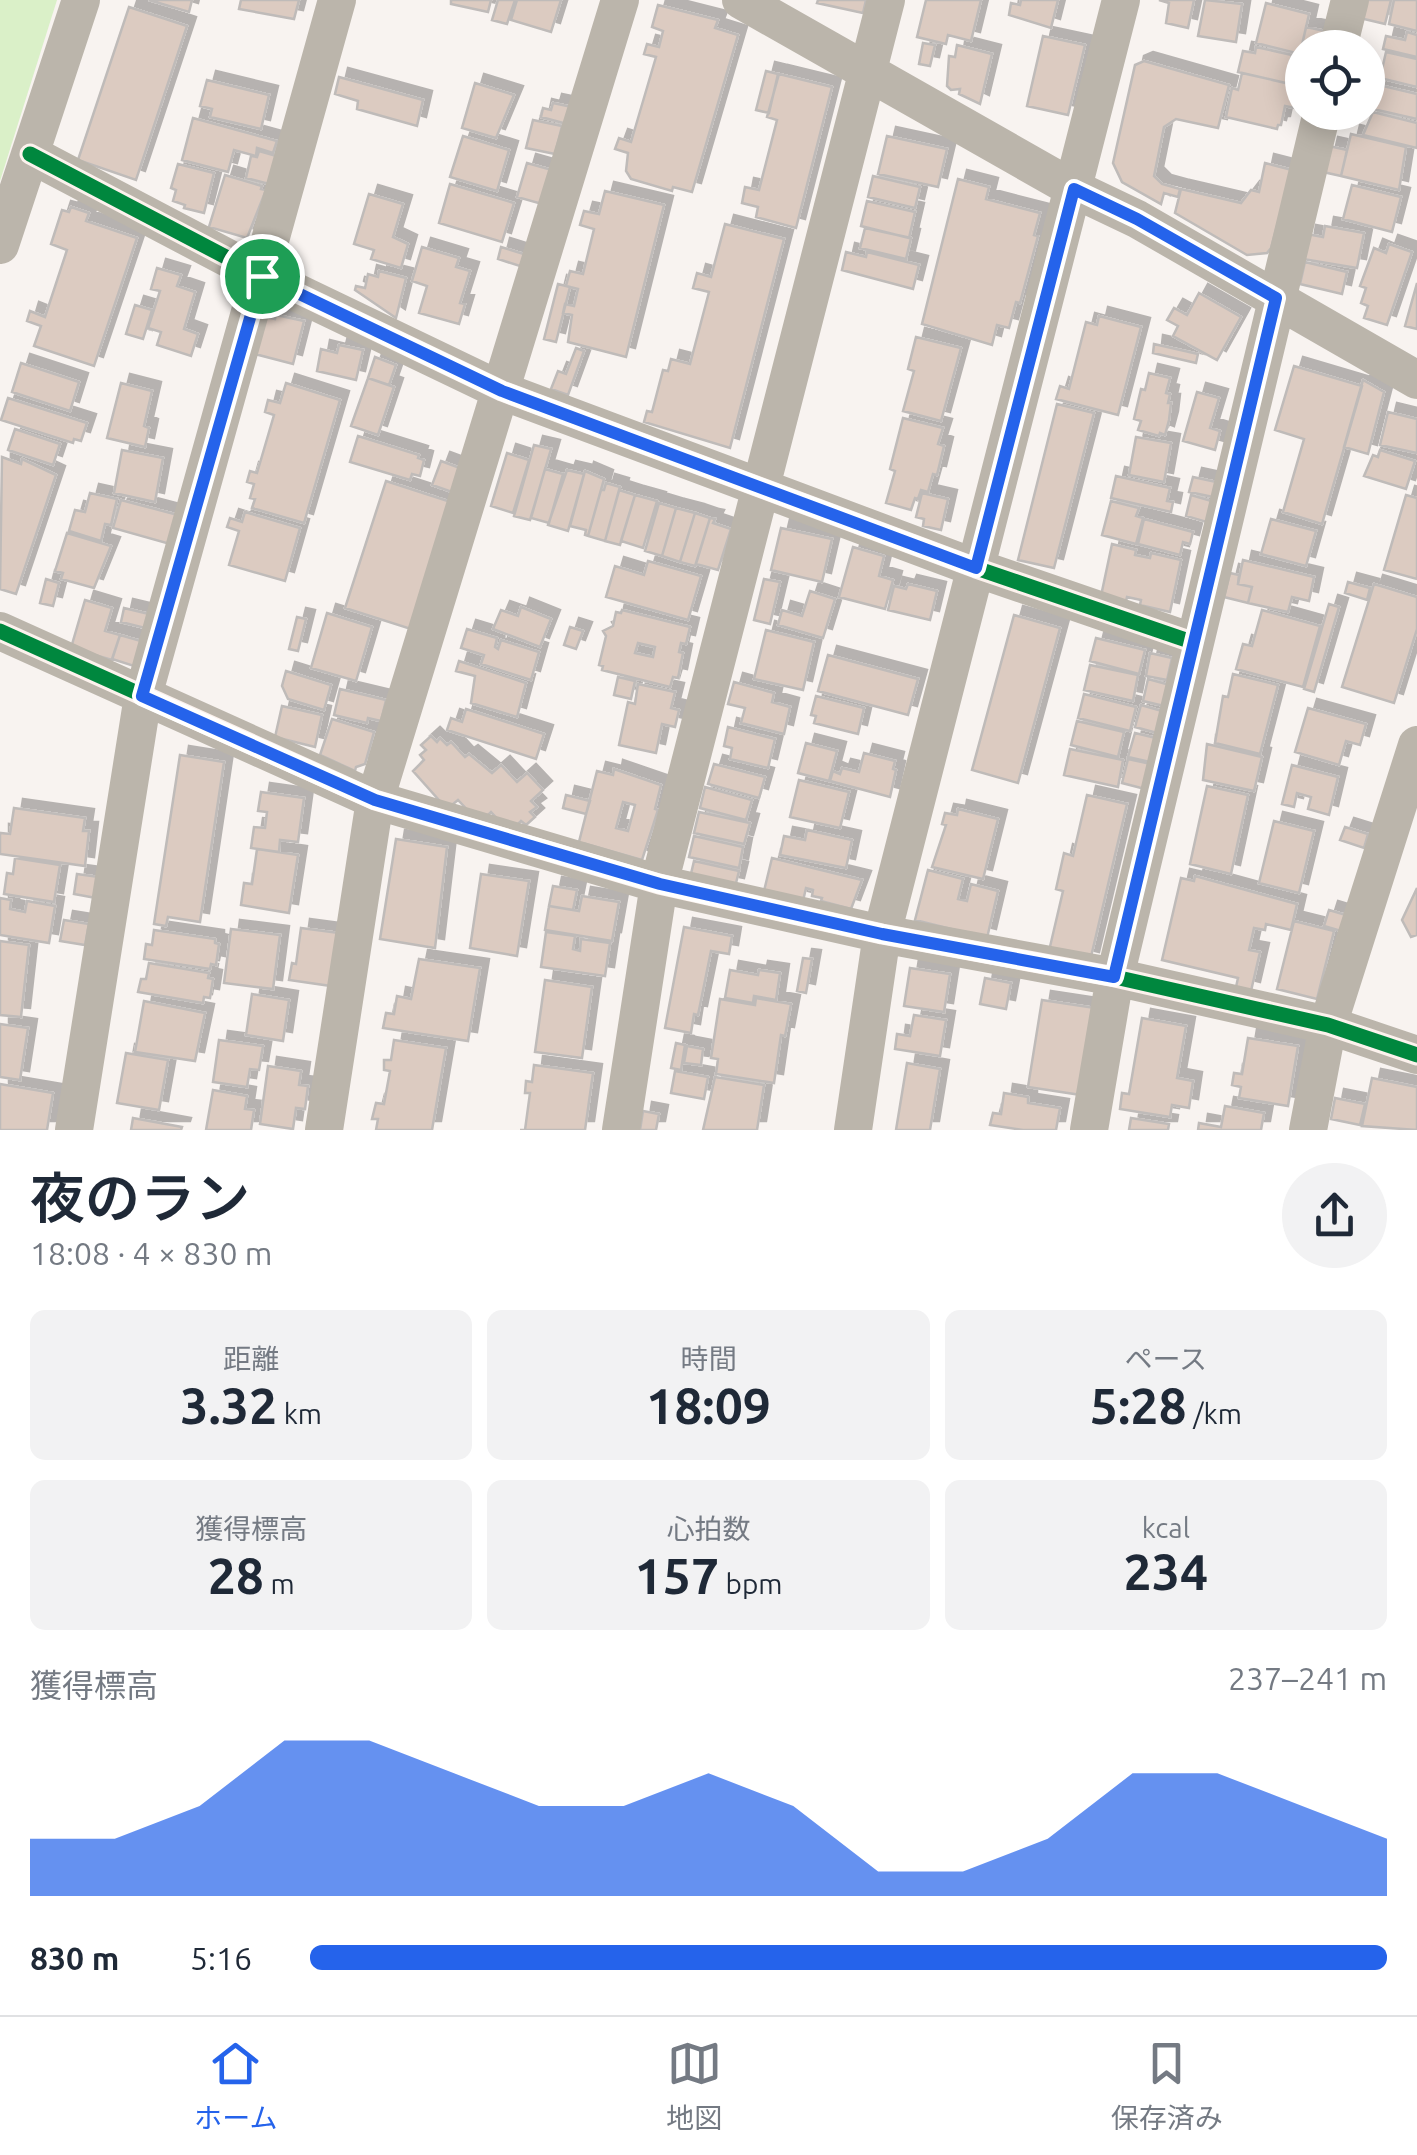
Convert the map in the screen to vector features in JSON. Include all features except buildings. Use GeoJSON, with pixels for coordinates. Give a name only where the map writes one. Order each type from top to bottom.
{"type":"FeatureCollection","features":[{"type":"Feature","properties":{"kind":"street"},"geometry":{"type":"LineString","coordinates":[[0,245],[81,0]]}},
{"type":"Feature","properties":{"kind":"street"},"geometry":{"type":"LineString","coordinates":[[74,1130],[142,696],[337,0]]}},
{"type":"Feature","properties":{"kind":"street"},"geometry":{"type":"LineString","coordinates":[[324,1130],[375,800],[620,0]]}},
{"type":"Feature","properties":{"kind":"street"},"geometry":{"type":"LineString","coordinates":[[741,0],[1074,189],[1137,219],[1417,380]]}},
{"type":"Feature","properties":{"kind":"street"},"geometry":{"type":"LineString","coordinates":[[621,1130],[660,884],[886,0]]}},
{"type":"Feature","properties":{"kind":"street"},"geometry":{"type":"LineString","coordinates":[[852,1130],[882,934],[1121,0]]}},
{"type":"Feature","properties":{"kind":"street"},"geometry":{"type":"LineString","coordinates":[[1342,30],[1350,0]]}},
{"type":"Feature","properties":{"kind":"street"},"geometry":{"type":"LineString","coordinates":[[1089,1130],[1114,977],[1318,130]]}},
{"type":"Feature","properties":{"kind":"street"},"geometry":{"type":"LineString","coordinates":[[30,154],[262,276],[502,391],[976,568],[1192,642]]}},
{"type":"Feature","properties":{"kind":"street"},"geometry":{"type":"LineString","coordinates":[[0,631],[375,800],[660,884],[882,934],[1114,977],[1328,1026],[1417,1055]]}},
{"type":"Feature","properties":{"kind":"street"},"geometry":{"type":"LineString","coordinates":[[1308,1130],[1328,1026],[1417,745]]}},
{"type":"Feature","properties":{"kind":"green space"},"geometry":{"type":"Polygon","coordinates":[[[0,0],[57,0],[0,181],[0,0]]]}},
{"type":"Feature","properties":{"kind":"cycle path"},"geometry":{"type":"LineString","coordinates":[[30,154],[262,276],[502,391],[976,568],[1192,642]]}},
{"type":"Feature","properties":{"kind":"cycle path"},"geometry":{"type":"LineString","coordinates":[[0,631],[375,800],[659,884],[882,934],[1115,977],[1328,1025],[1417,1055]]}},
{"type":"Feature","properties":{"kind":"route"},"geometry":{"type":"LineString","coordinates":[[1074,189],[1137,219],[1276,298],[1114,977],[882,934],[660,884],[375,800],[142,696],[262,276],[502,391],[976,568],[1074,189]]}}]}
